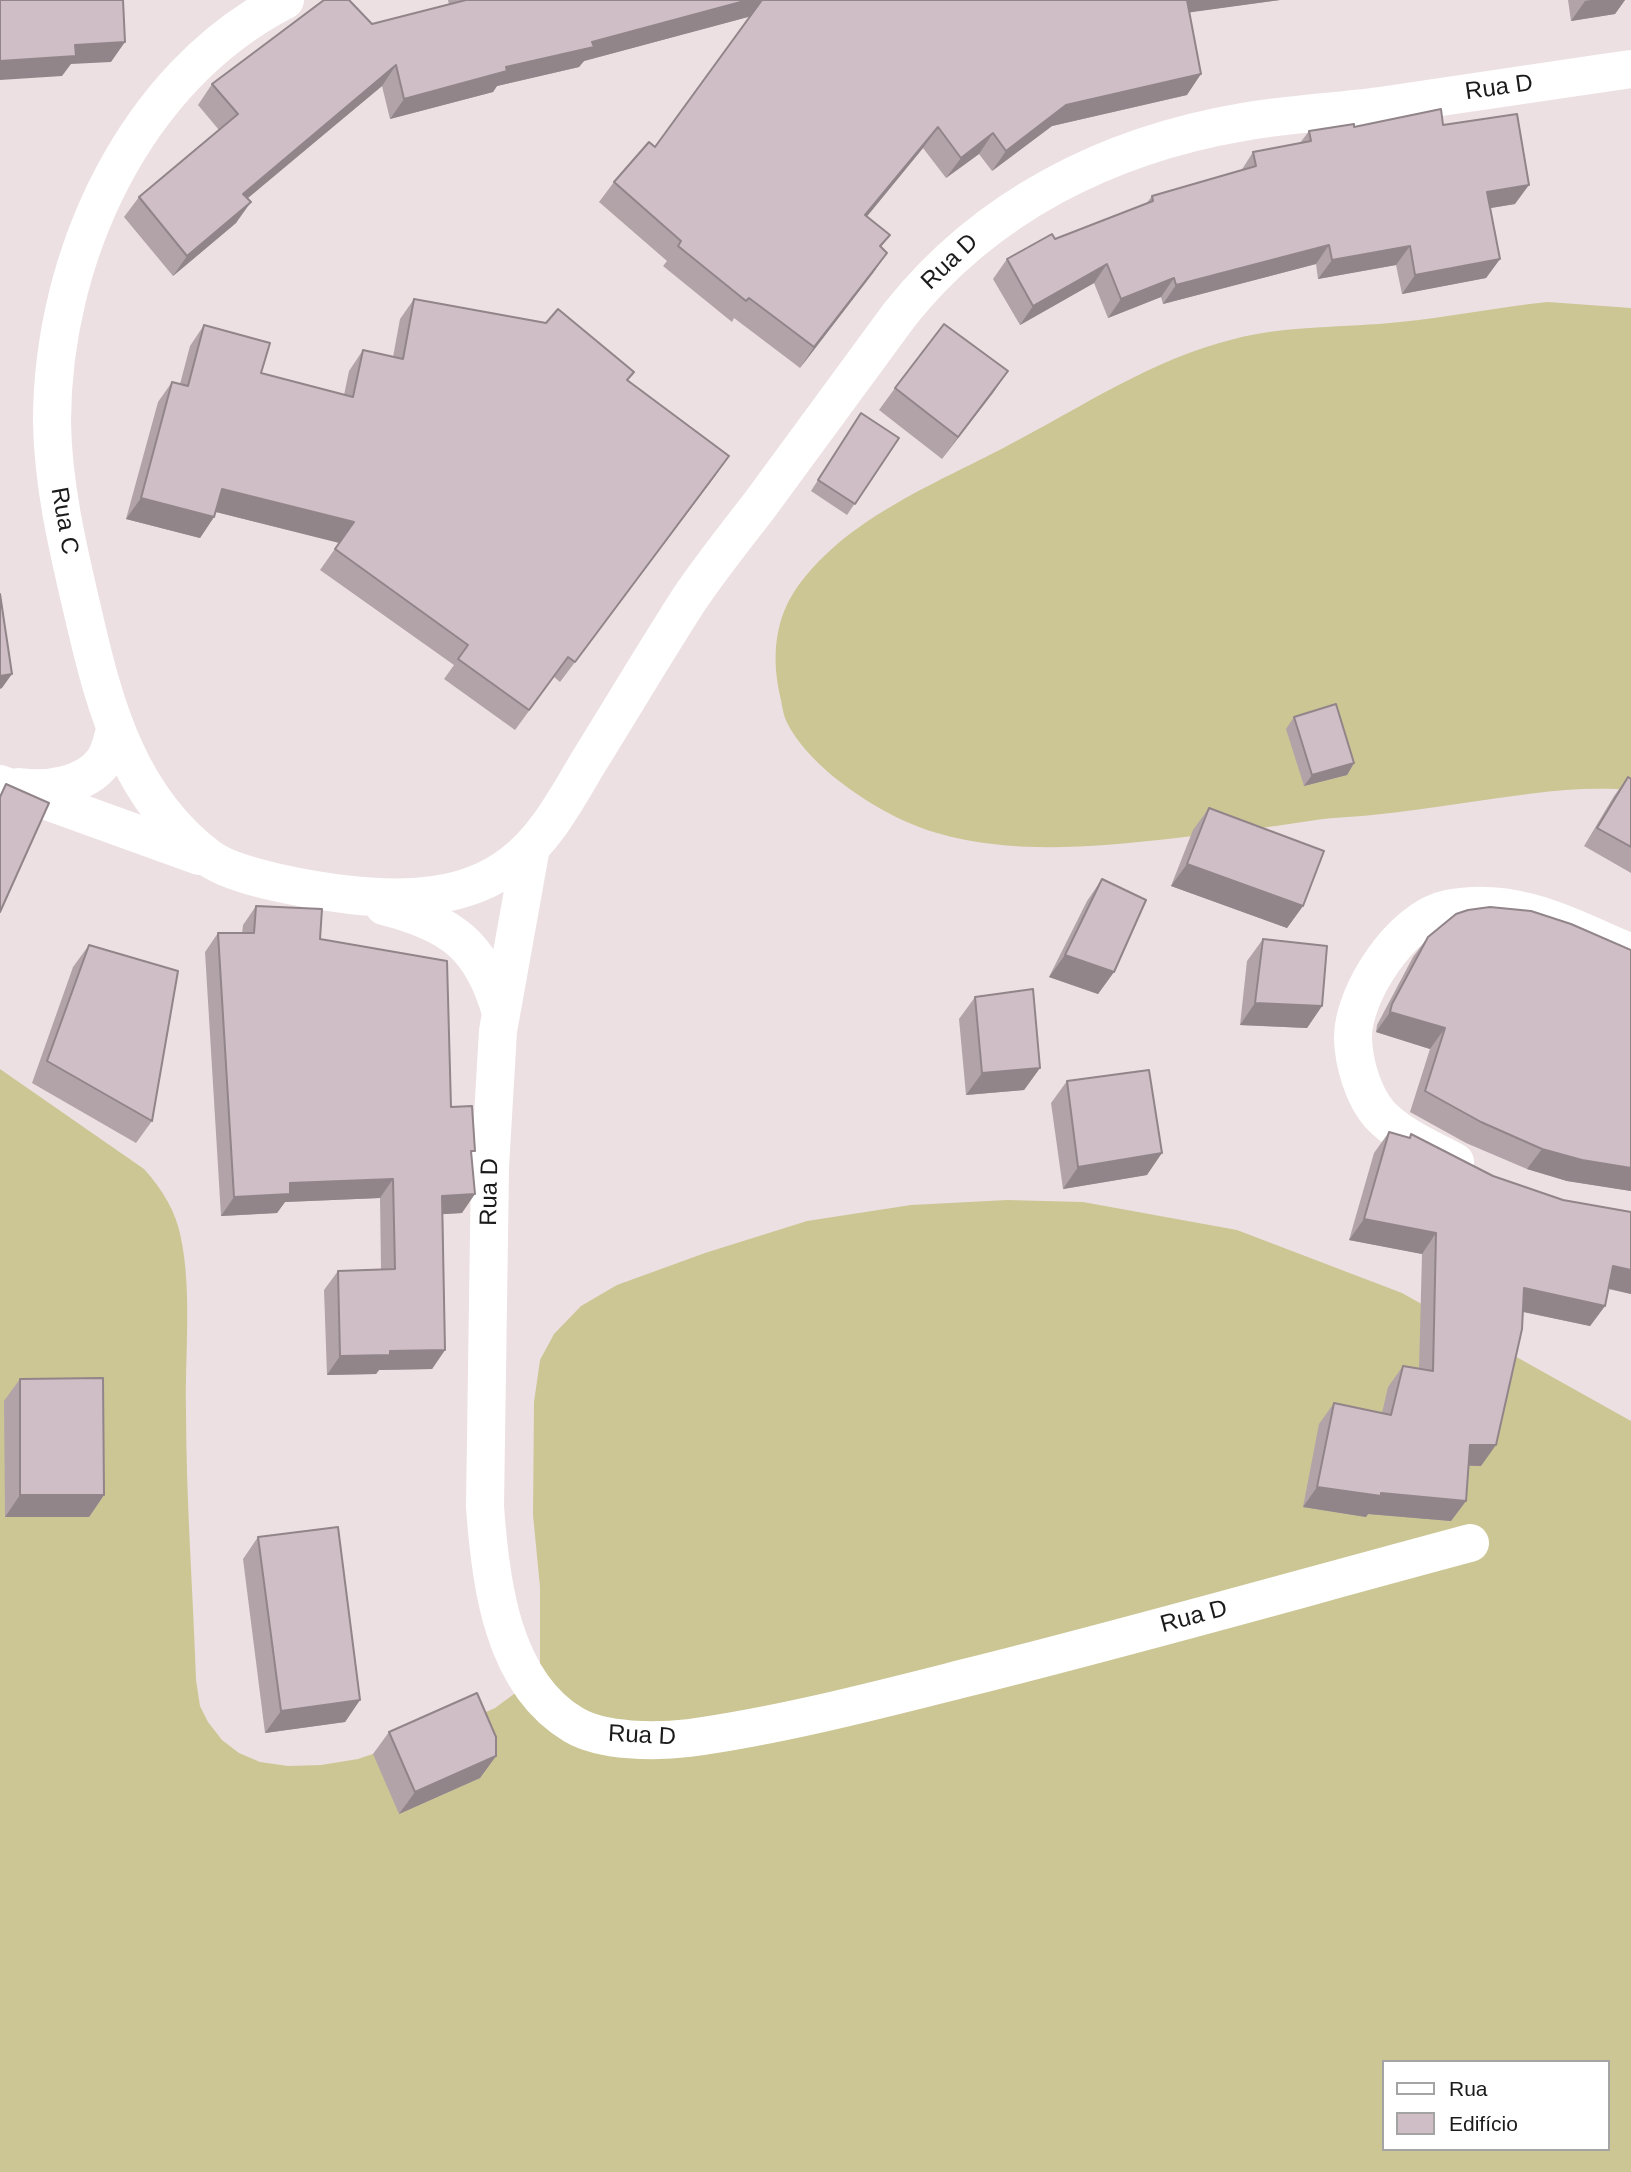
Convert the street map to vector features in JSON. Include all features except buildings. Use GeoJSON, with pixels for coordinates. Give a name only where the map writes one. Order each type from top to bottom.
{"type":"FeatureCollection","features":[{"type":"Feature","properties":{"kind":"street","name":"Rua C"},"geometry":{"type":"LineString","coordinates":[[285,0],[249,19],[221,40],[195,65],[159,105],[118,169],[100,205],[74,270],[58,339],[52,424],[60,506],[92,652],[115,730],[135,773],[172,826],[213,862],[260,878],[321,892],[402,899],[432,896]]}},
{"type":"Feature","properties":{"kind":"street","name":"Rua D"},"geometry":{"type":"LineString","coordinates":[[432,896],[465,889],[489,879],[513,864],[531,847],[563,803],[691,597],[900,314],[926,283],[973,238],[999,219],[1029,199],[1092,167],[1168,139],[1207,129],[1631,69]]}},
{"type":"Feature","properties":{"kind":"street"},"geometry":{"type":"LineString","coordinates":[[2,785],[42,788],[76,781],[102,765],[115,730]]}},
{"type":"Feature","properties":{"kind":"street"},"geometry":{"type":"LineString","coordinates":[[2,785],[213,862]]}},
{"type":"Feature","properties":{"kind":"street","name":"Rua D"},"geometry":{"type":"LineString","coordinates":[[531,847],[498,1031],[490,1167],[485,1506],[488,1553],[495,1595],[507,1638],[521,1668],[548,1705],[575,1726],[603,1737],[687,1738],[838,1710],[1028,1663],[1470,1543]]}},
{"type":"Feature","properties":{"kind":"street"},"geometry":{"type":"LineString","coordinates":[[321,892],[414,914],[436,923],[456,936],[473,951],[484,967],[494,986],[501,1013]]}},
{"type":"Feature","properties":{"kind":"street"},"geometry":{"type":"LineString","coordinates":[[1486,1176],[1405,1135],[1379,1114],[1361,1084],[1353,1039],[1359,1008],[1377,971],[1396,943],[1418,923],[1447,909],[1493,905],[1518,908],[1544,916],[1631,953]]}},
{"type":"Feature","properties":{"kind":"shaded area"},"geometry":{"type":"Polygon","coordinates":[[[1548,302],[1631,308],[1631,790],[1548,792],[1111,845],[1023,847],[966,840],[937,833],[895,816],[872,804],[829,773],[795,737],[784,716],[776,672],[778,631],[787,605],[814,567],[837,544],[863,524],[920,490],[1117,386],[1203,348],[1275,331],[1400,322],[1548,302]]]}},
{"type":"Feature","properties":{"kind":"shaded area"},"geometry":{"type":"Polygon","coordinates":[[[0,1069],[144,1169],[162,1193],[176,1219],[186,1280],[187,1476],[196,1680],[200,1706],[222,1740],[239,1753],[260,1762],[288,1766],[321,1765],[358,1759],[449,1728],[495,1708],[531,1681],[540,1662],[540,1587],[533,1515],[534,1402],[540,1360],[554,1334],[581,1306],[617,1285],[705,1253],[807,1221],[911,1205],[1007,1200],[1083,1202],[1237,1230],[1402,1293],[1631,1421],[1631,2172],[0,2172],[0,1069]]]}}]}
